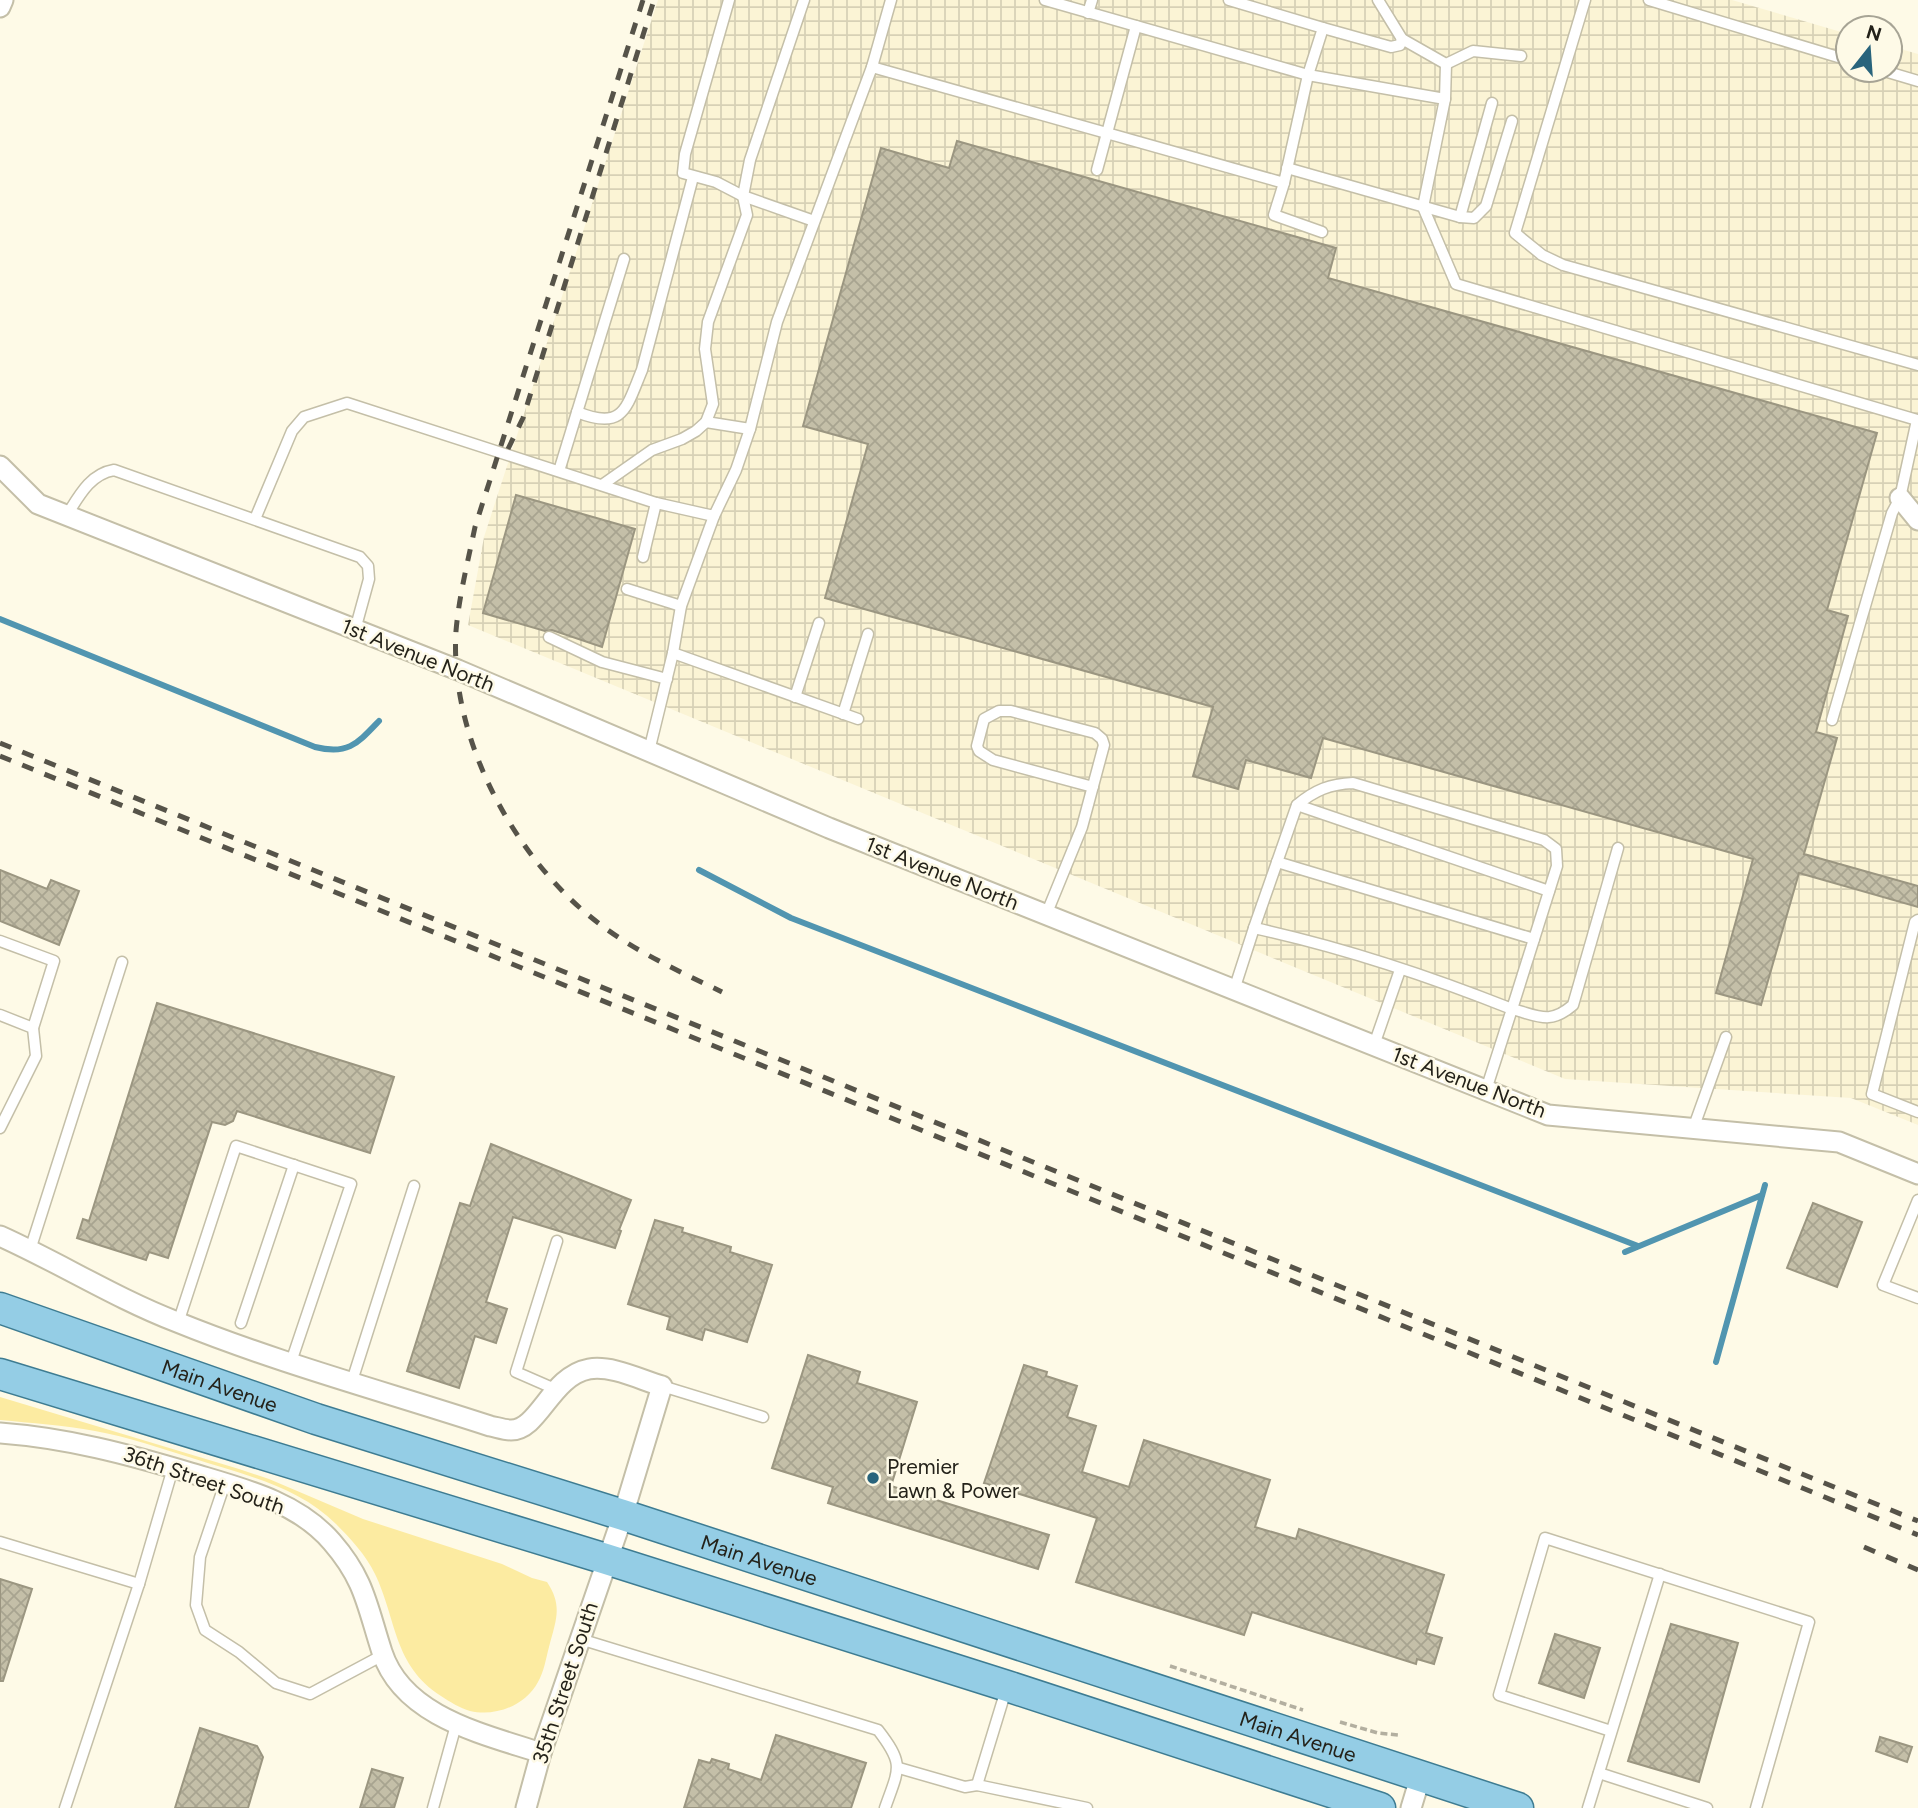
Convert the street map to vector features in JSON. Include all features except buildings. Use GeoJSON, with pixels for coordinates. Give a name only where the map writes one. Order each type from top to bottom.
{"type":"FeatureCollection","features":[{"type":"Feature","properties":{"kind":"main road","name":"Main Avenue"},"geometry":{"type":"LineString","coordinates":[[0,1308],[316,1419],[622,1515],[1518,1808]]}},
{"type":"Feature","properties":{"kind":"main road","name":"Main Avenue"},"geometry":{"type":"LineString","coordinates":[[0,1374],[606,1559],[1380,1808]]}},
{"type":"Feature","properties":{"kind":"street"},"geometry":{"type":"LineString","coordinates":[[0,7],[3,0]]}},
{"type":"Feature","properties":{"kind":"street","name":"1st Avenue North"},"geometry":{"type":"LineString","coordinates":[[0,466],[38,504],[355,630],[829,828],[1548,1115],[1839,1142],[1918,1174]]}},
{"type":"Feature","properties":{"kind":"street"},"geometry":{"type":"LineString","coordinates":[[1900,498],[1918,520]]}},
{"type":"Feature","properties":{"kind":"street"},"geometry":{"type":"LineString","coordinates":[[0,1236],[112,1294],[177,1323],[490,1426],[513,1430],[532,1420],[555,1389],[573,1375],[591,1368],[614,1371],[662,1386]]}},
{"type":"Feature","properties":{"kind":"street","name":"35th Street South"},"geometry":{"type":"LineString","coordinates":[[526,1808],[541,1753],[622,1515],[662,1386]]}},
{"type":"Feature","properties":{"kind":"street","name":"36th Street South"},"geometry":{"type":"LineString","coordinates":[[0,1433],[61,1440],[118,1451],[225,1483],[282,1504],[310,1520],[331,1541],[355,1573],[369,1603],[383,1655],[397,1678],[417,1701],[456,1725],[541,1753]]}},
{"type":"Feature","properties":{"kind":"street"},"geometry":{"type":"LineString","coordinates":[[1410,1808],[1421,1775]]}},
{"type":"Feature","properties":{"kind":"lane"},"geometry":{"type":"LineString","coordinates":[[729,0],[685,154],[683,173],[716,182],[743,196],[814,221]]}},
{"type":"Feature","properties":{"kind":"lane"},"geometry":{"type":"LineString","coordinates":[[602,485],[652,450],[689,435],[706,422],[713,404],[705,341],[708,322],[747,215],[743,196],[750,160],[804,0]]}},
{"type":"Feature","properties":{"kind":"lane"},"geometry":{"type":"LineString","coordinates":[[649,751],[673,653],[681,606],[714,516],[736,470],[750,429],[777,322],[872,67],[891,0]]}},
{"type":"Feature","properties":{"kind":"lane"},"geometry":{"type":"LineString","coordinates":[[1045,0],[1308,75],[1445,99]]}},
{"type":"Feature","properties":{"kind":"lane"},"geometry":{"type":"LineString","coordinates":[[1088,13],[1092,0]]}},
{"type":"Feature","properties":{"kind":"lane"},"geometry":{"type":"LineString","coordinates":[[1229,0],[1391,47],[1400,45],[1402,39]]}},
{"type":"Feature","properties":{"kind":"lane"},"geometry":{"type":"LineString","coordinates":[[1378,0],[1402,39],[1446,64]]}},
{"type":"Feature","properties":{"kind":"lane"},"geometry":{"type":"LineString","coordinates":[[1585,0],[1515,233],[1542,255],[1563,265],[1918,365]]}},
{"type":"Feature","properties":{"kind":"lane"},"geometry":{"type":"LineString","coordinates":[[1649,0],[1834,56]]}},
{"type":"Feature","properties":{"kind":"lane"},"geometry":{"type":"LineString","coordinates":[[1097,170],[1136,26]]}},
{"type":"Feature","properties":{"kind":"lane"},"geometry":{"type":"LineString","coordinates":[[1322,232],[1274,215],[1308,75],[1323,28]]}},
{"type":"Feature","properties":{"kind":"lane"},"geometry":{"type":"LineString","coordinates":[[1446,64],[1473,51],[1521,56]]}},
{"type":"Feature","properties":{"kind":"lane"},"geometry":{"type":"LineString","coordinates":[[1446,64],[1445,99],[1423,207],[1456,284],[1918,419],[1900,498],[1892,513],[1832,720]]}},
{"type":"Feature","properties":{"kind":"lane"},"geometry":{"type":"LineString","coordinates":[[872,67],[1283,183]]}},
{"type":"Feature","properties":{"kind":"lane"},"geometry":{"type":"LineString","coordinates":[[1460,217],[1492,103]]}},
{"type":"Feature","properties":{"kind":"lane"},"geometry":{"type":"LineString","coordinates":[[1287,168],[1460,217],[1474,218],[1486,206],[1512,121]]}},
{"type":"Feature","properties":{"kind":"lane"},"geometry":{"type":"LineString","coordinates":[[577,412],[592,418],[609,420],[615,417],[629,400],[642,370],[693,177]]}},
{"type":"Feature","properties":{"kind":"lane"},"geometry":{"type":"LineString","coordinates":[[559,471],[624,259]]}},
{"type":"Feature","properties":{"kind":"lane"},"geometry":{"type":"LineString","coordinates":[[255,519],[292,431],[304,417],[347,403],[656,503],[714,516]]}},
{"type":"Feature","properties":{"kind":"lane"},"geometry":{"type":"LineString","coordinates":[[706,422],[750,429]]}},
{"type":"Feature","properties":{"kind":"lane"},"geometry":{"type":"LineString","coordinates":[[67,515],[86,486],[102,472],[114,470],[360,557],[368,566],[369,579],[355,630]]}},
{"type":"Feature","properties":{"kind":"lane"},"geometry":{"type":"LineString","coordinates":[[643,557],[656,503]]}},
{"type":"Feature","properties":{"kind":"lane"},"geometry":{"type":"LineString","coordinates":[[627,589],[681,606]]}},
{"type":"Feature","properties":{"kind":"lane"},"geometry":{"type":"LineString","coordinates":[[795,697],[818,623]]}},
{"type":"Feature","properties":{"kind":"lane"},"geometry":{"type":"LineString","coordinates":[[843,714],[868,634]]}},
{"type":"Feature","properties":{"kind":"lane"},"geometry":{"type":"LineString","coordinates":[[549,637],[602,662],[667,680]]}},
{"type":"Feature","properties":{"kind":"lane"},"geometry":{"type":"LineString","coordinates":[[673,653],[858,719]]}},
{"type":"Feature","properties":{"kind":"lane"},"geometry":{"type":"LineString","coordinates":[[1046,915],[1082,827],[1093,787],[1104,745],[1102,738],[1095,733],[1012,711],[999,711],[984,719],[977,746],[993,760],[1093,787]]}},
{"type":"Feature","properties":{"kind":"lane"},"geometry":{"type":"LineString","coordinates":[[1234,990],[1297,805],[1314,791],[1335,784],[1353,783],[1544,840],[1556,849],[1557,866],[1486,1090]]}},
{"type":"Feature","properties":{"kind":"lane"},"geometry":{"type":"LineString","coordinates":[[1297,805],[1549,891]]}},
{"type":"Feature","properties":{"kind":"lane"},"geometry":{"type":"LineString","coordinates":[[1254,928],[1295,937],[1460,988],[1512,1009],[1548,1019],[1563,1014],[1573,1005],[1618,848]]}},
{"type":"Feature","properties":{"kind":"lane"},"geometry":{"type":"LineString","coordinates":[[1277,862],[1534,939]]}},
{"type":"Feature","properties":{"kind":"lane"},"geometry":{"type":"LineString","coordinates":[[1918,920],[1915,922],[1872,1094],[1918,1112]]}},
{"type":"Feature","properties":{"kind":"lane"},"geometry":{"type":"LineString","coordinates":[[0,941],[54,961],[33,1028],[36,1056],[1,1125]]}},
{"type":"Feature","properties":{"kind":"lane"},"geometry":{"type":"LineString","coordinates":[[30,1250],[122,962]]}},
{"type":"Feature","properties":{"kind":"lane"},"geometry":{"type":"LineString","coordinates":[[1374,1045],[1401,970]]}},
{"type":"Feature","properties":{"kind":"lane"},"geometry":{"type":"LineString","coordinates":[[0,1015],[33,1028]]}},
{"type":"Feature","properties":{"kind":"lane"},"geometry":{"type":"LineString","coordinates":[[1693,1129],[1726,1037]]}},
{"type":"Feature","properties":{"kind":"lane"},"geometry":{"type":"LineString","coordinates":[[177,1323],[236,1146],[351,1184],[291,1362]]}},
{"type":"Feature","properties":{"kind":"lane"},"geometry":{"type":"LineString","coordinates":[[241,1323],[294,1165]]}},
{"type":"Feature","properties":{"kind":"lane"},"geometry":{"type":"LineString","coordinates":[[352,1381],[414,1186]]}},
{"type":"Feature","properties":{"kind":"lane"},"geometry":{"type":"LineString","coordinates":[[1918,1200],[1883,1285],[1918,1298]]}},
{"type":"Feature","properties":{"kind":"lane"},"geometry":{"type":"LineString","coordinates":[[555,1389],[516,1372],[557,1241]]}},
{"type":"Feature","properties":{"kind":"lane"},"geometry":{"type":"LineString","coordinates":[[662,1386],[762,1417]]}},
{"type":"Feature","properties":{"kind":"lane"},"geometry":{"type":"LineString","coordinates":[[65,1808],[139,1584],[173,1468]]}},
{"type":"Feature","properties":{"kind":"lane"},"geometry":{"type":"LineString","coordinates":[[225,1483],[200,1556],[196,1605],[205,1630],[239,1652],[276,1683],[310,1694],[383,1655]]}},
{"type":"Feature","properties":{"kind":"lane"},"geometry":{"type":"LineString","coordinates":[[1611,1731],[1499,1695],[1545,1538],[1809,1622],[1756,1808]]}},
{"type":"Feature","properties":{"kind":"lane"},"geometry":{"type":"LineString","coordinates":[[0,1542],[139,1584]]}},
{"type":"Feature","properties":{"kind":"lane"},"geometry":{"type":"LineString","coordinates":[[1588,1808],[1660,1574]]}},
{"type":"Feature","properties":{"kind":"lane"},"geometry":{"type":"LineString","coordinates":[[579,1639],[878,1730],[895,1752],[899,1768],[886,1808]]}},
{"type":"Feature","properties":{"kind":"lane"},"geometry":{"type":"LineString","coordinates":[[977,1785],[1007,1686]]}},
{"type":"Feature","properties":{"kind":"lane"},"geometry":{"type":"LineString","coordinates":[[433,1808],[456,1725]]}},
{"type":"Feature","properties":{"kind":"lane"},"geometry":{"type":"LineString","coordinates":[[899,1768],[957,1786],[977,1785],[1081,1807]]}},
{"type":"Feature","properties":{"kind":"lane"},"geometry":{"type":"LineString","coordinates":[[1599,1773],[1707,1808]]}},
{"type":"Feature","properties":{"kind":"shaded area"},"geometry":{"type":"Polygon","coordinates":[[[658,0],[1732,0],[1834,30],[1834,84],[1904,84],[1904,50],[1918,54],[1918,1125],[1851,1098],[1565,1079],[468,625],[484,537],[658,0]]]}},
{"type":"Feature","properties":{"kind":"shaded area"},"geometry":{"type":"Polygon","coordinates":[[[0,1397],[269,1479],[363,1519],[502,1564],[547,1582],[555,1598],[557,1613],[540,1678],[525,1697],[499,1711],[470,1711],[455,1705],[425,1684],[414,1670],[398,1641],[382,1591],[371,1567],[352,1541],[321,1511],[268,1483],[132,1440],[83,1429],[0,1420],[0,1397]]]}},
{"type":"Feature","properties":{"kind":"waterway"},"geometry":{"type":"LineString","coordinates":[[0,619],[315,747],[336,750],[351,746],[379,721]]}},
{"type":"Feature","properties":{"kind":"waterway"},"geometry":{"type":"LineString","coordinates":[[699,870],[791,918],[1638,1246]]}},
{"type":"Feature","properties":{"kind":"waterway"},"geometry":{"type":"LineString","coordinates":[[1716,1362],[1765,1185]]}},
{"type":"Feature","properties":{"kind":"waterway"},"geometry":{"type":"LineString","coordinates":[[1625,1252],[1762,1195]]}},
{"type":"Feature","properties":{"kind":"railway"},"geometry":{"type":"LineString","coordinates":[[643,0],[475,527],[457,618],[457,672],[464,714],[476,755],[494,795],[516,833],[542,868],[570,899],[615,935],[660,962],[722,992]]}},
{"type":"Feature","properties":{"kind":"railway"},"geometry":{"type":"LineString","coordinates":[[508,449],[523,418],[654,0]]}},
{"type":"Feature","properties":{"kind":"railway"},"geometry":{"type":"LineString","coordinates":[[0,743],[1918,1521]]}},
{"type":"Feature","properties":{"kind":"railway"},"geometry":{"type":"LineString","coordinates":[[0,756],[1918,1535]]}},
{"type":"Feature","properties":{"kind":"railway"},"geometry":{"type":"LineString","coordinates":[[1864,1547],[1918,1570]]}},
{"type":"Feature","properties":{"kind":"place","name":"Premier Lawn & Power"},"geometry":{"type":"Point","coordinates":[873,1478]}}]}
